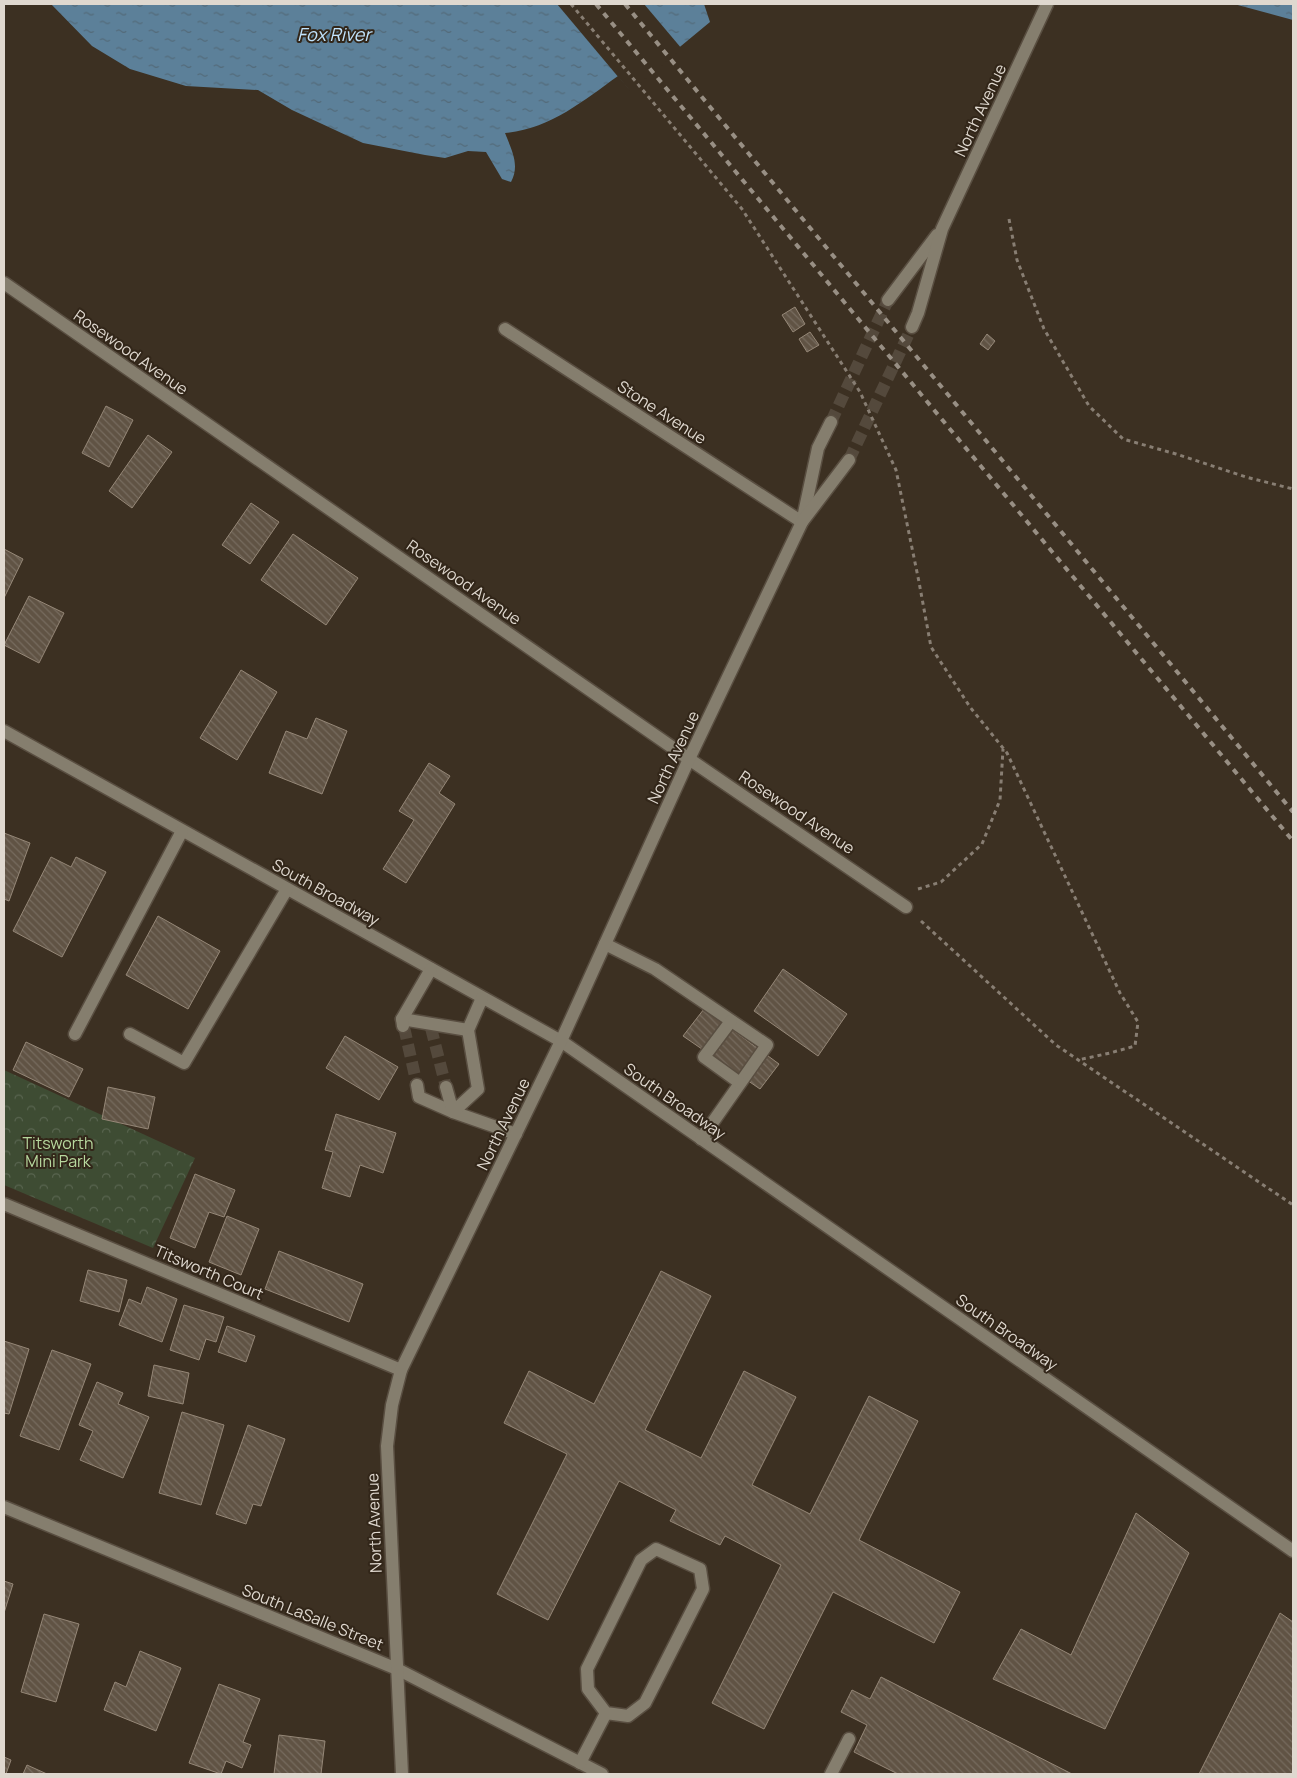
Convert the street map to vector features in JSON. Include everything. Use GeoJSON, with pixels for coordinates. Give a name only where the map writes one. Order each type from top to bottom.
{"type":"FeatureCollection","features":[{"type":"Feature","properties":{"kind":"street","name":"North Avenue"},"geometry":{"type":"LineString","coordinates":[[912,327],[918,313],[942,229],[1047,4]]}},
{"type":"Feature","properties":{"kind":"street","name":"North Avenue"},"geometry":{"type":"LineString","coordinates":[[888,300],[942,229]]}},
{"type":"Feature","properties":{"kind":"street","name":"Rosewood Avenue"},"geometry":{"type":"LineString","coordinates":[[4,283],[689,759],[906,907]]}},
{"type":"Feature","properties":{"kind":"street","name":"Stone Avenue"},"geometry":{"type":"LineString","coordinates":[[505,329],[802,522]]}},
{"type":"Feature","properties":{"kind":"street","name":"North Avenue"},"geometry":{"type":"LineString","coordinates":[[802,522],[818,448],[831,422]]}},
{"type":"Feature","properties":{"kind":"street","name":"North Avenue"},"geometry":{"type":"LineString","coordinates":[[402,1774],[388,1446],[392,1405],[401,1370],[561,1041],[689,759],[802,522],[849,460]]}},
{"type":"Feature","properties":{"kind":"street","name":"South Broadway"},"geometry":{"type":"LineString","coordinates":[[4,732],[561,1041],[1293,1551]]}},
{"type":"Feature","properties":{"kind":"street"},"geometry":{"type":"LineString","coordinates":[[75,1034],[182,831]]}},
{"type":"Feature","properties":{"kind":"street"},"geometry":{"type":"LineString","coordinates":[[130,1034],[184,1064],[287,889]]}},
{"type":"Feature","properties":{"kind":"street"},"geometry":{"type":"LineString","coordinates":[[605,944],[655,969],[767,1045],[701,1139]]}},
{"type":"Feature","properties":{"kind":"street"},"geometry":{"type":"LineString","coordinates":[[431,969],[403,1023],[468,1030]]}},
{"type":"Feature","properties":{"kind":"street"},"geometry":{"type":"LineString","coordinates":[[453,1112],[478,1089],[468,1030],[482,998]]}},
{"type":"Feature","properties":{"kind":"street"},"geometry":{"type":"LineString","coordinates":[[731,1021],[704,1057],[740,1083]]}},
{"type":"Feature","properties":{"kind":"street"},"geometry":{"type":"LineString","coordinates":[[417,1085],[420,1097],[453,1112],[516,1134]]}},
{"type":"Feature","properties":{"kind":"street"},"geometry":{"type":"LineString","coordinates":[[446,1087],[453,1112]]}},
{"type":"Feature","properties":{"kind":"street","name":"Titsworth Court"},"geometry":{"type":"LineString","coordinates":[[4,1204],[401,1370]]}},
{"type":"Feature","properties":{"kind":"street","name":"South LaSalle Street"},"geometry":{"type":"LineString","coordinates":[[4,1507],[397,1669],[602,1774]]}},
{"type":"Feature","properties":{"kind":"street"},"geometry":{"type":"LineString","coordinates":[[656,1550],[700,1569],[703,1589],[645,1703],[628,1716],[606,1713],[588,1690],[587,1669],[641,1560],[656,1550]]}},
{"type":"Feature","properties":{"kind":"street"},"geometry":{"type":"LineString","coordinates":[[580,1763],[606,1713]]}},
{"type":"Feature","properties":{"kind":"street"},"geometry":{"type":"LineString","coordinates":[[831,1774],[849,1738]]}},
{"type":"Feature","properties":{"kind":"path"},"geometry":{"type":"LineString","coordinates":[[571,4],[742,209],[860,392],[896,470],[931,647],[970,707],[1011,762],[1120,993],[1138,1022],[1135,1046],[1078,1060]]}},
{"type":"Feature","properties":{"kind":"path"},"geometry":{"type":"LineString","coordinates":[[1009,219],[1017,260],[1044,329],[1089,406],[1123,439],[1246,477],[1293,489]]}},
{"type":"Feature","properties":{"kind":"path"},"geometry":{"type":"LineString","coordinates":[[891,896],[942,882],[982,844],[1000,800],[1003,749]]}},
{"type":"Feature","properties":{"kind":"path"},"geometry":{"type":"LineString","coordinates":[[906,907],[1056,1045],[1293,1205]]}},
{"type":"Feature","properties":{"kind":"green space","name":"Titsworth Mini Park"},"geometry":{"type":"Polygon","coordinates":[[[4,1070],[195,1158],[153,1248],[4,1185],[4,1070]]]}},
{"type":"Feature","properties":{"kind":"water","name":"Fox River"},"geometry":{"type":"Polygon","coordinates":[[[51,4],[704,4],[710,22],[629,89],[618,76],[579,104],[551,120],[537,126],[505,133],[515,164],[514,176],[511,182],[502,179],[486,152],[468,151],[445,158],[363,143],[292,110],[258,90],[186,86],[130,69],[92,46],[51,4]]]}},
{"type":"Feature","properties":{"kind":"water"},"geometry":{"type":"Polygon","coordinates":[[[1234,4],[1293,4],[1293,20],[1234,4]]]}},
{"type":"Feature","properties":{"kind":"pier"},"geometry":{"type":"Polygon","coordinates":[[[557,4],[644,4],[682,49],[630,91],[557,4]]]}},
{"type":"Feature","properties":{"kind":"building"},"geometry":{"type":"Polygon","coordinates":[[[795,307],[805,324],[793,332],[782,315],[795,307]]]}},
{"type":"Feature","properties":{"kind":"building"},"geometry":{"type":"Polygon","coordinates":[[[810,332],[819,345],[807,352],[799,339],[810,332]]]}},
{"type":"Feature","properties":{"kind":"building"},"geometry":{"type":"Polygon","coordinates":[[[987,334],[995,341],[988,350],[980,344],[987,334]]]}},
{"type":"Feature","properties":{"kind":"building"},"geometry":{"type":"Polygon","coordinates":[[[106,406],[133,420],[109,467],[82,453],[106,406]]]}},
{"type":"Feature","properties":{"kind":"building"},"geometry":{"type":"Polygon","coordinates":[[[148,435],[172,452],[132,508],[109,491],[148,435]]]}},
{"type":"Feature","properties":{"kind":"building"},"geometry":{"type":"Polygon","coordinates":[[[251,503],[279,522],[250,564],[222,545],[251,503]]]}},
{"type":"Feature","properties":{"kind":"building"},"geometry":{"type":"Polygon","coordinates":[[[293,534],[358,578],[326,625],[261,580],[293,534]]]}},
{"type":"Feature","properties":{"kind":"building"},"geometry":{"type":"Polygon","coordinates":[[[4,549],[23,559],[4,598],[4,549]]]}},
{"type":"Feature","properties":{"kind":"building"},"geometry":{"type":"Polygon","coordinates":[[[29,596],[64,613],[39,663],[4,645],[29,596]]]}},
{"type":"Feature","properties":{"kind":"building"},"geometry":{"type":"Polygon","coordinates":[[[241,670],[277,692],[237,760],[200,738],[241,670]]]}},
{"type":"Feature","properties":{"kind":"building"},"geometry":{"type":"Polygon","coordinates":[[[316,718],[347,731],[322,794],[269,773],[286,731],[307,739],[316,718]]]}},
{"type":"Feature","properties":{"kind":"building"},"geometry":{"type":"Polygon","coordinates":[[[429,763],[450,776],[439,793],[455,804],[406,883],[383,869],[414,820],[399,811],[429,763]]]}},
{"type":"Feature","properties":{"kind":"building"},"geometry":{"type":"Polygon","coordinates":[[[4,833],[30,843],[9,901],[4,899],[4,833]]]}},
{"type":"Feature","properties":{"kind":"building"},"geometry":{"type":"Polygon","coordinates":[[[51,857],[71,867],[76,857],[106,872],[62,957],[13,931],[51,857]]]}},
{"type":"Feature","properties":{"kind":"building"},"geometry":{"type":"Polygon","coordinates":[[[158,916],[220,951],[188,1009],[126,975],[158,916]]]}},
{"type":"Feature","properties":{"kind":"building"},"geometry":{"type":"Polygon","coordinates":[[[783,969],[847,1014],[818,1056],[754,1011],[783,969]]]}},
{"type":"Feature","properties":{"kind":"building"},"geometry":{"type":"Polygon","coordinates":[[[704,1009],[779,1064],[760,1089],[683,1036],[704,1009]]]}},
{"type":"Feature","properties":{"kind":"building"},"geometry":{"type":"Polygon","coordinates":[[[345,1036],[398,1067],[379,1100],[326,1068],[345,1036]]]}},
{"type":"Feature","properties":{"kind":"building"},"geometry":{"type":"Polygon","coordinates":[[[26,1042],[83,1069],[69,1097],[13,1070],[26,1042]]]}},
{"type":"Feature","properties":{"kind":"building"},"geometry":{"type":"Polygon","coordinates":[[[108,1087],[155,1097],[148,1129],[102,1119],[108,1087]]]}},
{"type":"Feature","properties":{"kind":"building"},"geometry":{"type":"Polygon","coordinates":[[[336,1114],[396,1133],[383,1173],[360,1165],[350,1197],[322,1188],[333,1152],[325,1150],[336,1114]]]}},
{"type":"Feature","properties":{"kind":"building"},"geometry":{"type":"Polygon","coordinates":[[[195,1174],[235,1190],[224,1217],[209,1212],[195,1248],[170,1238],[195,1174]]]}},
{"type":"Feature","properties":{"kind":"building"},"geometry":{"type":"Polygon","coordinates":[[[227,1216],[259,1229],[241,1275],[209,1262],[227,1216]]]}},
{"type":"Feature","properties":{"kind":"building"},"geometry":{"type":"Polygon","coordinates":[[[279,1251],[363,1284],[349,1322],[265,1289],[279,1251]]]}},
{"type":"Feature","properties":{"kind":"building"},"geometry":{"type":"Polygon","coordinates":[[[88,1270],[127,1280],[119,1312],[80,1301],[88,1270]]]}},
{"type":"Feature","properties":{"kind":"building"},"geometry":{"type":"Polygon","coordinates":[[[661,1271],[711,1296],[645,1430],[701,1458],[744,1371],[796,1397],[752,1485],[810,1514],[869,1396],[918,1421],[859,1540],[960,1592],[934,1643],[833,1592],[764,1729],[712,1703],[781,1565],[725,1536],[720,1545],[670,1521],[676,1510],[619,1481],[548,1620],[497,1594],[567,1454],[504,1423],[529,1371],[594,1404],[661,1271]]]}},
{"type":"Feature","properties":{"kind":"building"},"geometry":{"type":"Polygon","coordinates":[[[147,1287],[177,1299],[162,1342],[119,1325],[129,1299],[141,1304],[147,1287]]]}},
{"type":"Feature","properties":{"kind":"building"},"geometry":{"type":"Polygon","coordinates":[[[184,1305],[224,1317],[216,1342],[206,1339],[199,1360],[170,1350],[184,1305]]]}},
{"type":"Feature","properties":{"kind":"building"},"geometry":{"type":"Polygon","coordinates":[[[227,1326],[255,1336],[246,1362],[218,1352],[227,1326]]]}},
{"type":"Feature","properties":{"kind":"building"},"geometry":{"type":"Polygon","coordinates":[[[4,1341],[29,1349],[9,1414],[4,1413],[4,1341]]]}},
{"type":"Feature","properties":{"kind":"building"},"geometry":{"type":"Polygon","coordinates":[[[52,1350],[91,1364],[59,1450],[20,1436],[52,1350]]]}},
{"type":"Feature","properties":{"kind":"building"},"geometry":{"type":"Polygon","coordinates":[[[154,1365],[189,1373],[183,1404],[148,1396],[154,1365]]]}},
{"type":"Feature","properties":{"kind":"building"},"geometry":{"type":"Polygon","coordinates":[[[97,1382],[123,1393],[118,1404],[149,1417],[123,1478],[80,1460],[93,1431],[79,1425],[97,1382]]]}},
{"type":"Feature","properties":{"kind":"building"},"geometry":{"type":"Polygon","coordinates":[[[182,1412],[224,1425],[201,1505],[159,1493],[182,1412]]]}},
{"type":"Feature","properties":{"kind":"building"},"geometry":{"type":"Polygon","coordinates":[[[248,1425],[285,1439],[261,1506],[253,1504],[246,1524],[216,1514],[248,1425]]]}},
{"type":"Feature","properties":{"kind":"building"},"geometry":{"type":"Polygon","coordinates":[[[1136,1513],[1189,1553],[1105,1729],[993,1679],[1021,1629],[1071,1655],[1136,1513]]]}},
{"type":"Feature","properties":{"kind":"building"},"geometry":{"type":"Polygon","coordinates":[[[4,1581],[13,1584],[4,1613],[4,1581]]]}},
{"type":"Feature","properties":{"kind":"building"},"geometry":{"type":"Polygon","coordinates":[[[1280,1613],[1293,1622],[1293,1774],[1199,1774],[1280,1613]]]}},
{"type":"Feature","properties":{"kind":"building"},"geometry":{"type":"Polygon","coordinates":[[[44,1614],[79,1624],[56,1702],[21,1692],[44,1614]]]}},
{"type":"Feature","properties":{"kind":"building"},"geometry":{"type":"Polygon","coordinates":[[[140,1651],[181,1668],[156,1731],[104,1710],[115,1682],[126,1687],[140,1651]]]}},
{"type":"Feature","properties":{"kind":"building"},"geometry":{"type":"Polygon","coordinates":[[[881,1677],[1072,1774],[898,1774],[854,1752],[867,1725],[841,1712],[852,1690],[870,1699],[881,1677]]]}},
{"type":"Feature","properties":{"kind":"building"},"geometry":{"type":"Polygon","coordinates":[[[219,1684],[260,1699],[243,1742],[251,1745],[242,1768],[226,1761],[221,1774],[189,1763],[219,1684]]]}},
{"type":"Feature","properties":{"kind":"building"},"geometry":{"type":"Polygon","coordinates":[[[279,1735],[325,1741],[321,1774],[274,1774],[279,1735]]]}},
{"type":"Feature","properties":{"kind":"building"},"geometry":{"type":"Polygon","coordinates":[[[4,1757],[11,1760],[6,1774],[4,1774],[4,1757]]]}},
{"type":"Feature","properties":{"kind":"building"},"geometry":{"type":"Polygon","coordinates":[[[27,1765],[47,1774],[23,1774],[27,1765]]]}},
{"type":"Feature","properties":{"kind":"tunnel"},"geometry":{"type":"LineString","coordinates":[[831,422],[888,300]]}},
{"type":"Feature","properties":{"kind":"tunnel"},"geometry":{"type":"LineString","coordinates":[[849,460],[912,327]]}},
{"type":"Feature","properties":{"kind":"tunnel"},"geometry":{"type":"LineString","coordinates":[[404,1027],[417,1085]]}},
{"type":"Feature","properties":{"kind":"tunnel"},"geometry":{"type":"LineString","coordinates":[[431,1028],[446,1087]]}},
{"type":"Feature","properties":{"kind":"railway"},"geometry":{"type":"LineString","coordinates":[[596,4],[1293,841]]}},
{"type":"Feature","properties":{"kind":"railway"},"geometry":{"type":"LineString","coordinates":[[625,4],[1293,812]]}}]}
